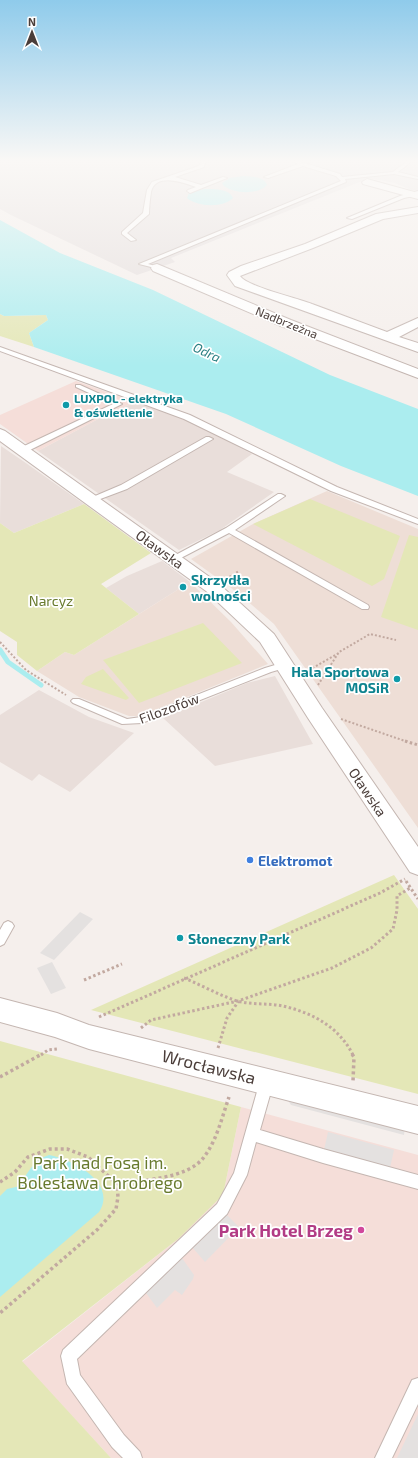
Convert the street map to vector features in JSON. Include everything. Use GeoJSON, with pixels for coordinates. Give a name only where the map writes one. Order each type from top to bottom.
{"type":"FeatureCollection","features":[{"type":"Feature","properties":{"kind":"street"},"geometry":{"type":"LineString","coordinates":[[337,230],[309,246],[244,269],[234,275],[239,282],[249,287],[306,306],[418,348]]}},
{"type":"Feature","properties":{"kind":"street","name":"Nadbrzeżna"},"geometry":{"type":"LineString","coordinates":[[157,268],[286,323],[418,374]]}},
{"type":"Feature","properties":{"kind":"street"},"geometry":{"type":"LineString","coordinates":[[388,337],[418,322]]}},
{"type":"Feature","properties":{"kind":"street","name":"Oławska"},"geometry":{"type":"LineString","coordinates":[[0,434],[174,558],[245,615],[267,638],[315,713],[418,866]]}},
{"type":"Feature","properties":{"kind":"street","name":"Wrocławska"},"geometry":{"type":"LineString","coordinates":[[0,1010],[57,1025],[89,1037],[418,1120]]}},
{"type":"Feature","properties":{"kind":"lane"},"geometry":{"type":"LineString","coordinates":[[127,230],[124,233],[133,240]]}},
{"type":"Feature","properties":{"kind":"lane"},"geometry":{"type":"LineString","coordinates":[[157,268],[142,264],[225,230]]}},
{"type":"Feature","properties":{"kind":"lane"},"geometry":{"type":"LineString","coordinates":[[0,349],[187,417],[334,489],[418,522]]}},
{"type":"Feature","properties":{"kind":"lane"},"geometry":{"type":"LineString","coordinates":[[23,450],[120,404],[78,386]]}},
{"type":"Feature","properties":{"kind":"lane"},"geometry":{"type":"LineString","coordinates":[[92,499],[124,487],[209,439]]}},
{"type":"Feature","properties":{"kind":"lane"},"geometry":{"type":"LineString","coordinates":[[174,558],[229,530],[281,496]]}},
{"type":"Feature","properties":{"kind":"lane"},"geometry":{"type":"LineString","coordinates":[[229,530],[365,607]]}},
{"type":"Feature","properties":{"kind":"lane","name":"Filozofów"},"geometry":{"type":"LineString","coordinates":[[76,701],[126,722],[142,720],[268,670],[285,665]]}},
{"type":"Feature","properties":{"kind":"lane"},"geometry":{"type":"LineString","coordinates":[[0,941],[8,926]]}},
{"type":"Feature","properties":{"kind":"lane"},"geometry":{"type":"LineString","coordinates":[[134,1458],[118,1441],[73,1378],[69,1356],[100,1324],[222,1209],[240,1174],[267,1081]]}},
{"type":"Feature","properties":{"kind":"lane"},"geometry":{"type":"LineString","coordinates":[[252,1134],[323,1156],[418,1182]]}},
{"type":"Feature","properties":{"kind":"lane"},"geometry":{"type":"LineString","coordinates":[[383,1458],[416,1397]]}},
{"type":"Feature","properties":{"kind":"path"},"geometry":{"type":"LineString","coordinates":[[221,582],[239,571]]}},
{"type":"Feature","properties":{"kind":"path"},"geometry":{"type":"LineString","coordinates":[[305,672],[370,634],[396,640]]}},
{"type":"Feature","properties":{"kind":"path"},"geometry":{"type":"LineString","coordinates":[[0,642],[26,670],[76,701]]}},
{"type":"Feature","properties":{"kind":"path"},"geometry":{"type":"LineString","coordinates":[[315,689],[340,652]]}},
{"type":"Feature","properties":{"kind":"path"},"geometry":{"type":"LineString","coordinates":[[338,718],[418,745]]}},
{"type":"Feature","properties":{"kind":"path"},"geometry":{"type":"LineString","coordinates":[[98,1017],[380,893],[404,879],[418,899]]}},
{"type":"Feature","properties":{"kind":"path"},"geometry":{"type":"LineString","coordinates":[[139,1030],[151,1020],[238,1001],[332,968],[371,948],[394,929],[397,910],[397,896],[410,888]]}},
{"type":"Feature","properties":{"kind":"path"},"geometry":{"type":"LineString","coordinates":[[84,980],[122,964]]}},
{"type":"Feature","properties":{"kind":"path"},"geometry":{"type":"LineString","coordinates":[[184,978],[238,1001],[283,1006],[311,1016],[332,1027],[347,1043],[354,1057],[353,1086]]}},
{"type":"Feature","properties":{"kind":"path"},"geometry":{"type":"LineString","coordinates":[[218,1049],[227,1018],[238,1001]]}},
{"type":"Feature","properties":{"kind":"path"},"geometry":{"type":"LineString","coordinates":[[0,1077],[35,1059],[48,1050]]}},
{"type":"Feature","properties":{"kind":"path"},"geometry":{"type":"LineString","coordinates":[[117,1184],[182,1173],[193,1169],[204,1159],[215,1135],[228,1097]]}},
{"type":"Feature","properties":{"kind":"path"},"geometry":{"type":"LineString","coordinates":[[0,1182],[14,1172],[28,1157],[50,1149],[67,1149],[88,1157],[117,1184],[118,1197],[116,1209],[98,1228],[0,1313]]}},
{"type":"Feature","properties":{"kind":"shaded area"},"geometry":{"type":"Polygon","coordinates":[[[43,230],[240,230],[171,258],[175,262],[137,275],[43,230]]]}},
{"type":"Feature","properties":{"kind":"shaded area"},"geometry":{"type":"Polygon","coordinates":[[[76,381],[135,402],[100,418],[38,451],[0,424],[0,415],[76,381]]]}},
{"type":"Feature","properties":{"kind":"shaded area"},"geometry":{"type":"Polygon","coordinates":[[[135,402],[185,419],[252,454],[227,472],[274,492],[220,530],[179,550],[38,451],[100,418],[135,402]]]}},
{"type":"Feature","properties":{"kind":"shaded area"},"geometry":{"type":"Polygon","coordinates":[[[1,446],[84,504],[14,533],[0,523],[1,446]]]}},
{"type":"Feature","properties":{"kind":"shaded area"},"geometry":{"type":"Polygon","coordinates":[[[327,491],[418,529],[418,828],[274,624],[238,593],[191,559],[253,524],[327,491]]]}},
{"type":"Feature","properties":{"kind":"shaded area"},"geometry":{"type":"Polygon","coordinates":[[[162,561],[190,582],[139,614],[106,588],[127,576],[162,561]]]}},
{"type":"Feature","properties":{"kind":"shaded area"},"geometry":{"type":"Polygon","coordinates":[[[190,582],[231,622],[268,664],[140,716],[129,716],[79,697],[37,671],[65,652],[74,655],[190,582]]]}},
{"type":"Feature","properties":{"kind":"shaded area"},"geometry":{"type":"Polygon","coordinates":[[[275,676],[313,744],[215,766],[163,718],[247,683],[275,676]]]}},
{"type":"Feature","properties":{"kind":"shaded area"},"geometry":{"type":"Polygon","coordinates":[[[39,690],[89,717],[134,733],[70,792],[39,774],[32,781],[0,762],[0,715],[39,690]]]}},
{"type":"Feature","properties":{"kind":"shaded area"},"geometry":{"type":"Polygon","coordinates":[[[80,912],[93,919],[54,960],[40,953],[80,912]]]}},
{"type":"Feature","properties":{"kind":"shaded area"},"geometry":{"type":"Polygon","coordinates":[[[52,962],[66,988],[51,994],[37,968],[52,962]]]}},
{"type":"Feature","properties":{"kind":"shaded area"},"geometry":{"type":"Polygon","coordinates":[[[285,1096],[405,1127],[404,1135],[291,1105],[285,1096]]]}},
{"type":"Feature","properties":{"kind":"shaded area"},"geometry":{"type":"Polygon","coordinates":[[[241,1107],[418,1155],[418,1458],[111,1458],[22,1362],[173,1243],[223,1195],[241,1107]]]}},
{"type":"Feature","properties":{"kind":"shaded area"},"geometry":{"type":"Polygon","coordinates":[[[328,1132],[394,1150],[390,1168],[324,1150],[328,1132]]]}},
{"type":"Feature","properties":{"kind":"shaded area"},"geometry":{"type":"Polygon","coordinates":[[[226,1214],[239,1227],[205,1262],[192,1247],[226,1214]]]}},
{"type":"Feature","properties":{"kind":"shaded area"},"geometry":{"type":"Polygon","coordinates":[[[182,1258],[194,1275],[193,1279],[182,1295],[175,1290],[157,1308],[146,1293],[182,1258]]]}},
{"type":"Feature","properties":{"kind":"shaded area"},"geometry":{"type":"Polygon","coordinates":[[[418,1414],[418,1458],[397,1458],[418,1414]]]}},
{"type":"Feature","properties":{"kind":"green space"},"geometry":{"type":"Polygon","coordinates":[[[0,314],[4,316],[46,315],[48,320],[29,333],[34,347],[0,336],[0,314]]]}},
{"type":"Feature","properties":{"kind":"green space"},"geometry":{"type":"Polygon","coordinates":[[[310,499],[400,536],[384,579],[372,586],[253,524],[310,499]]]}},
{"type":"Feature","properties":{"kind":"green space","name":"Narcyz"},"geometry":{"type":"Polygon","coordinates":[[[84,504],[151,553],[101,584],[139,614],[74,655],[65,652],[37,671],[17,655],[17,642],[0,631],[0,523],[14,533],[84,504]]]}},
{"type":"Feature","properties":{"kind":"green space"},"geometry":{"type":"Polygon","coordinates":[[[409,535],[418,537],[418,630],[381,617],[409,535]]]}},
{"type":"Feature","properties":{"kind":"green space"},"geometry":{"type":"Polygon","coordinates":[[[203,623],[242,663],[139,703],[103,660],[203,623]]]}},
{"type":"Feature","properties":{"kind":"green space"},"geometry":{"type":"Polygon","coordinates":[[[103,669],[129,698],[126,700],[81,684],[86,677],[103,669]]]}},
{"type":"Feature","properties":{"kind":"green space"},"geometry":{"type":"Polygon","coordinates":[[[394,875],[418,909],[418,1094],[91,1010],[394,875]]]}},
{"type":"Feature","properties":{"kind":"green space","name":"Park nad Fosą im. Bolesława Chrobrego"},"geometry":{"type":"Polygon","coordinates":[[[0,1041],[241,1107],[223,1195],[178,1239],[22,1361],[111,1458],[0,1458],[0,1041]]]}},
{"type":"Feature","properties":{"kind":"water","name":"Odra"},"geometry":{"type":"Polygon","coordinates":[[[0,230],[18,230],[60,253],[153,290],[330,375],[418,409],[418,496],[341,466],[226,414],[34,347],[29,333],[48,320],[46,315],[4,316],[0,314],[0,230]]]}},
{"type":"Feature","properties":{"kind":"water"},"geometry":{"type":"Polygon","coordinates":[[[49,1155],[59,1157],[80,1167],[90,1174],[98,1182],[102,1191],[103,1201],[99,1212],[0,1297],[0,1196],[7,1189],[20,1186],[35,1163],[49,1155]]]}},
{"type":"Feature","properties":{"kind":"waterway"},"geometry":{"type":"LineString","coordinates":[[0,650],[8,662],[41,685]]}},
{"type":"Feature","properties":{"kind":"place","name":"LUXPOL - elektryka & oświetlenie"},"geometry":{"type":"Point","coordinates":[66,405]}},
{"type":"Feature","properties":{"kind":"place","name":"Skrzydła wolności"},"geometry":{"type":"Point","coordinates":[183,587]}},
{"type":"Feature","properties":{"kind":"place","name":"Hala Sportowa MOSiR"},"geometry":{"type":"Point","coordinates":[397,679]}},
{"type":"Feature","properties":{"kind":"place","name":"Elektromot"},"geometry":{"type":"Point","coordinates":[250,860]}},
{"type":"Feature","properties":{"kind":"place","name":"Słoneczny Park"},"geometry":{"type":"Point","coordinates":[180,938]}},
{"type":"Feature","properties":{"kind":"place","name":"Park Hotel Brzeg"},"geometry":{"type":"Point","coordinates":[361,1230]}}]}
